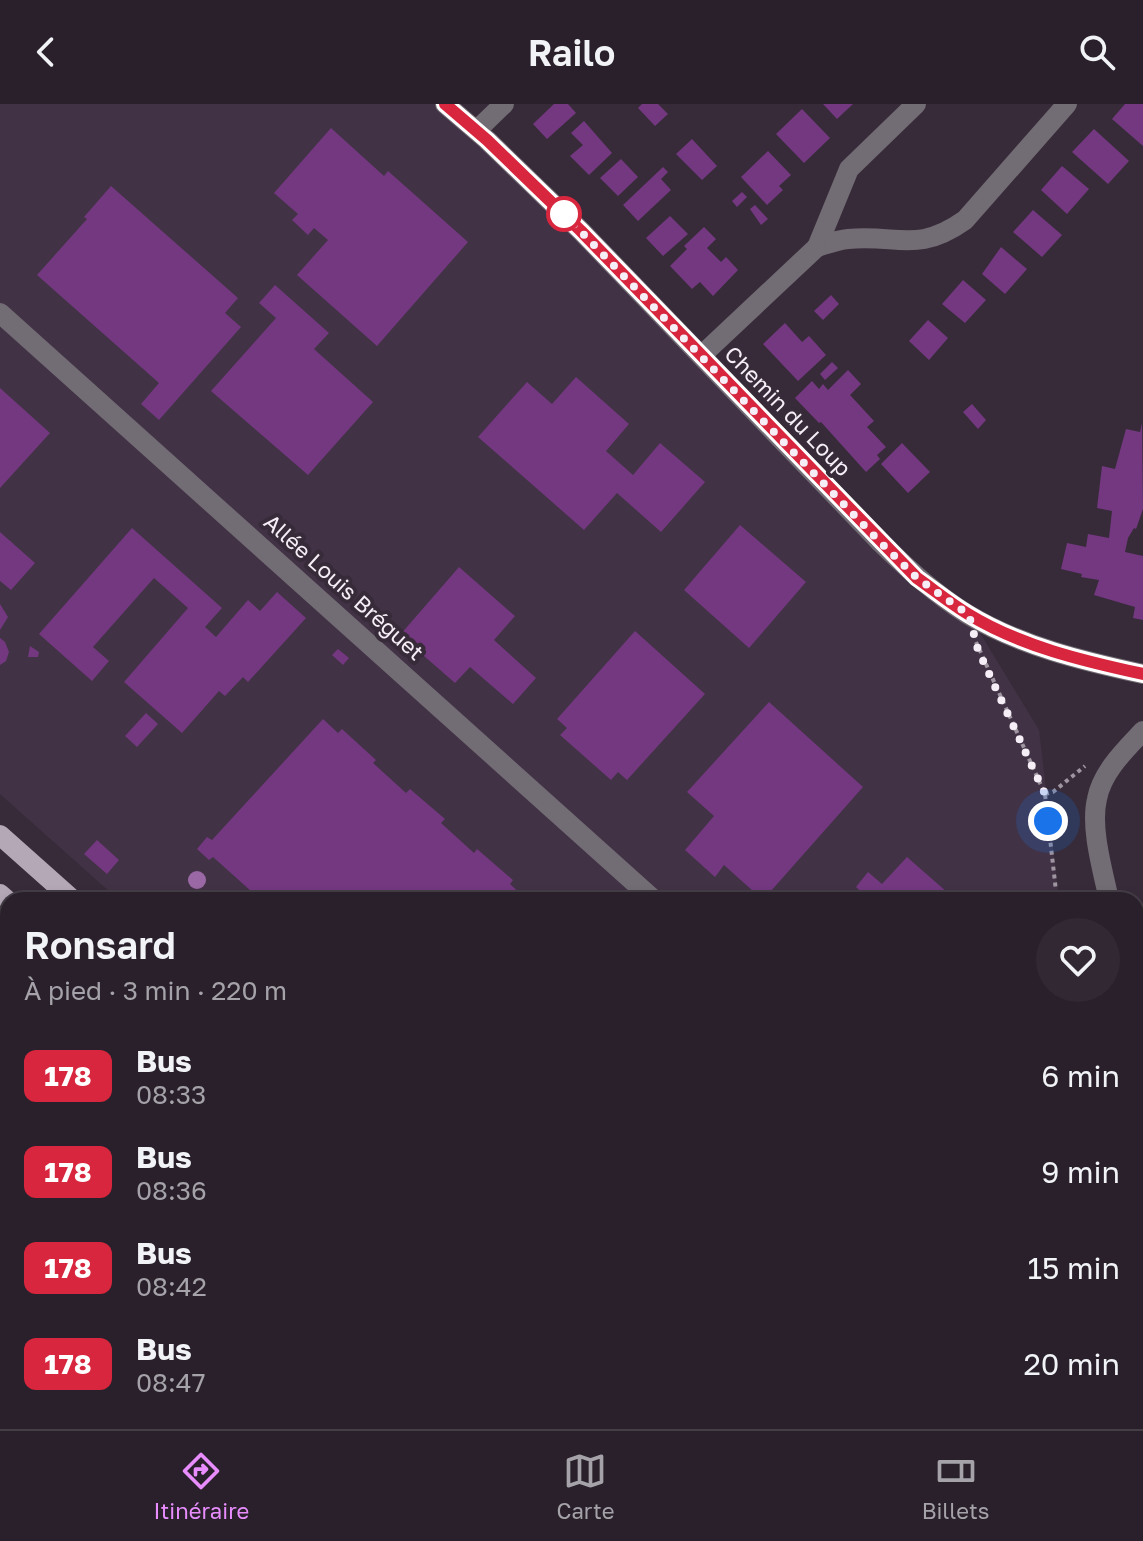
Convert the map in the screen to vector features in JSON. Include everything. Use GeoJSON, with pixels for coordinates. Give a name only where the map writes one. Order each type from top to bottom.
{"type":"FeatureCollection","features":[{"type":"Feature","properties":{"kind":"main road"},"geometry":{"type":"LineString","coordinates":[[0,835],[64,892]]}},
{"type":"Feature","properties":{"kind":"street","name":"Chemin du Loup"},"geometry":{"type":"LineString","coordinates":[[445,104],[477,130],[581,231],[917,578],[969,615],[1027,642],[1082,661],[1143,674]]}},
{"type":"Feature","properties":{"kind":"street"},"geometry":{"type":"LineString","coordinates":[[477,130],[504,104]]}},
{"type":"Feature","properties":{"kind":"street"},"geometry":{"type":"LineString","coordinates":[[702,355],[817,247],[849,169],[916,104]]}},
{"type":"Feature","properties":{"kind":"street"},"geometry":{"type":"LineString","coordinates":[[817,247],[848,239],[909,242],[948,233],[965,220],[1067,104]]}},
{"type":"Feature","properties":{"kind":"street","name":"Allée Louis Bréguet"},"geometry":{"type":"LineString","coordinates":[[0,313],[645,892]]}},
{"type":"Feature","properties":{"kind":"street"},"geometry":{"type":"LineString","coordinates":[[1107,892],[1097,841],[1096,800],[1106,777],[1143,731]]}},
{"type":"Feature","properties":{"kind":"path"},"geometry":{"type":"LineString","coordinates":[[969,615],[978,650],[1045,794],[1056,892]]}},
{"type":"Feature","properties":{"kind":"shaded area"},"geometry":{"type":"Polygon","coordinates":[[[0,104],[445,104],[969,615],[1039,730],[1058,892],[110,892],[0,794],[0,104]]]}},
{"type":"Feature","properties":{"kind":"building"},"geometry":{"type":"Polygon","coordinates":[[[554,104],[568,104],[576,113],[547,139],[533,124],[554,104]]]}},
{"type":"Feature","properties":{"kind":"building"},"geometry":{"type":"Polygon","coordinates":[[[642,104],[658,104],[668,114],[655,126],[638,108],[642,104]]]}},
{"type":"Feature","properties":{"kind":"building"},"geometry":{"type":"Polygon","coordinates":[[[823,104],[853,104],[837,119],[823,104]]]}},
{"type":"Feature","properties":{"kind":"building"},"geometry":{"type":"Polygon","coordinates":[[[1125,104],[1143,104],[1143,146],[1112,119],[1125,104]]]}},
{"type":"Feature","properties":{"kind":"building"},"geometry":{"type":"Polygon","coordinates":[[[802,109],[830,138],[804,163],[776,134],[802,109]]]}},
{"type":"Feature","properties":{"kind":"building"},"geometry":{"type":"Polygon","coordinates":[[[584,121],[612,153],[589,175],[570,156],[583,145],[571,133],[584,121]]]}},
{"type":"Feature","properties":{"kind":"building"},"geometry":{"type":"Polygon","coordinates":[[[331,128],[384,176],[388,171],[468,242],[377,346],[297,275],[328,240],[314,228],[308,235],[292,220],[298,214],[274,193],[331,128]]]}},
{"type":"Feature","properties":{"kind":"building"},"geometry":{"type":"Polygon","coordinates":[[[1094,129],[1129,161],[1108,184],[1072,152],[1094,129]]]}},
{"type":"Feature","properties":{"kind":"building"},"geometry":{"type":"Polygon","coordinates":[[[692,139],[717,166],[702,180],[676,154],[692,139]]]}},
{"type":"Feature","properties":{"kind":"building"},"geometry":{"type":"Polygon","coordinates":[[[768,151],[791,175],[779,186],[783,190],[767,205],[741,177],[768,151]]]}},
{"type":"Feature","properties":{"kind":"building"},"geometry":{"type":"Polygon","coordinates":[[[621,159],[638,177],[618,196],[600,178],[621,159]]]}},
{"type":"Feature","properties":{"kind":"building"},"geometry":{"type":"Polygon","coordinates":[[[1062,166],[1089,189],[1067,214],[1041,190],[1062,166]]]}},
{"type":"Feature","properties":{"kind":"building"},"geometry":{"type":"Polygon","coordinates":[[[663,167],[668,172],[661,179],[671,190],[638,221],[623,205],[663,167]]]}},
{"type":"Feature","properties":{"kind":"building"},"geometry":{"type":"Polygon","coordinates":[[[111,186],[238,298],[225,313],[241,327],[159,420],[141,404],[159,383],[37,275],[87,219],[84,217],[111,186]]]}},
{"type":"Feature","properties":{"kind":"building"},"geometry":{"type":"Polygon","coordinates":[[[742,192],[747,197],[737,207],[732,201],[742,192]]]}},
{"type":"Feature","properties":{"kind":"building"},"geometry":{"type":"Polygon","coordinates":[[[755,205],[768,219],[761,225],[750,209],[755,205]]]}},
{"type":"Feature","properties":{"kind":"building"},"geometry":{"type":"Polygon","coordinates":[[[1033,210],[1062,235],[1042,257],[1013,232],[1033,210]]]}},
{"type":"Feature","properties":{"kind":"building"},"geometry":{"type":"Polygon","coordinates":[[[670,216],[688,234],[663,256],[646,238],[670,216]]]}},
{"type":"Feature","properties":{"kind":"building"},"geometry":{"type":"Polygon","coordinates":[[[704,227],[716,239],[707,248],[721,262],[726,257],[738,270],[713,296],[700,282],[692,289],[670,266],[687,249],[684,246],[704,227]]]}},
{"type":"Feature","properties":{"kind":"building"},"geometry":{"type":"Polygon","coordinates":[[[1001,247],[1027,269],[1005,294],[982,274],[1001,247]]]}},
{"type":"Feature","properties":{"kind":"building"},"geometry":{"type":"Polygon","coordinates":[[[963,280],[986,300],[965,323],[942,304],[963,280]]]}},
{"type":"Feature","properties":{"kind":"building"},"geometry":{"type":"Polygon","coordinates":[[[275,285],[329,333],[314,349],[373,402],[308,475],[211,391],[276,318],[259,303],[275,285]]]}},
{"type":"Feature","properties":{"kind":"building"},"geometry":{"type":"Polygon","coordinates":[[[831,295],[839,304],[823,320],[814,311],[831,295]]]}},
{"type":"Feature","properties":{"kind":"building"},"geometry":{"type":"Polygon","coordinates":[[[928,320],[948,338],[929,360],[909,341],[928,320]]]}},
{"type":"Feature","properties":{"kind":"building"},"geometry":{"type":"Polygon","coordinates":[[[785,323],[802,342],[809,336],[826,355],[798,381],[763,344],[785,323]]]}},
{"type":"Feature","properties":{"kind":"building"},"geometry":{"type":"Polygon","coordinates":[[[832,362],[838,368],[825,380],[820,374],[832,362]]]}},
{"type":"Feature","properties":{"kind":"building"},"geometry":{"type":"Polygon","coordinates":[[[848,370],[861,384],[850,395],[874,421],[867,427],[886,447],[877,455],[880,459],[866,472],[795,398],[812,381],[819,389],[823,384],[828,390],[848,370]]]}},
{"type":"Feature","properties":{"kind":"building"},"geometry":{"type":"Polygon","coordinates":[[[576,377],[629,424],[606,451],[633,475],[660,443],[705,482],[661,532],[617,493],[584,530],[478,437],[527,382],[552,404],[576,377]]]}},
{"type":"Feature","properties":{"kind":"building"},"geometry":{"type":"Polygon","coordinates":[[[0,388],[50,433],[0,488],[0,388]]]}},
{"type":"Feature","properties":{"kind":"building"},"geometry":{"type":"Polygon","coordinates":[[[972,404],[986,420],[978,429],[963,412],[972,404]]]}},
{"type":"Feature","properties":{"kind":"building"},"geometry":{"type":"Polygon","coordinates":[[[1142,423],[1143,509],[1136,529],[1128,538],[1125,552],[1143,556],[1143,620],[1133,618],[1135,607],[1094,595],[1099,580],[1061,569],[1067,543],[1086,547],[1088,534],[1109,538],[1112,511],[1097,508],[1102,466],[1115,469],[1126,429],[1140,432],[1142,423]]]}},
{"type":"Feature","properties":{"kind":"building"},"geometry":{"type":"Polygon","coordinates":[[[902,443],[930,472],[908,493],[881,464],[902,443]]]}},
{"type":"Feature","properties":{"kind":"building"},"geometry":{"type":"Polygon","coordinates":[[[740,525],[806,582],[749,648],[684,590],[740,525]]]}},
{"type":"Feature","properties":{"kind":"building"},"geometry":{"type":"Polygon","coordinates":[[[132,528],[222,608],[205,627],[216,637],[248,600],[260,611],[277,592],[306,618],[248,682],[243,677],[225,696],[219,691],[182,733],[124,682],[188,608],[154,578],[93,647],[109,661],[92,681],[39,634],[132,528]]]}},
{"type":"Feature","properties":{"kind":"building"},"geometry":{"type":"Polygon","coordinates":[[[0,532],[35,563],[11,590],[0,581],[0,532]]]}},
{"type":"Feature","properties":{"kind":"building"},"geometry":{"type":"Polygon","coordinates":[[[459,567],[515,616],[494,640],[536,678],[513,704],[470,667],[455,683],[400,635],[459,567]]]}},
{"type":"Feature","properties":{"kind":"building"},"geometry":{"type":"Polygon","coordinates":[[[0,604],[8,617],[0,630],[0,604]]]}},
{"type":"Feature","properties":{"kind":"building"},"geometry":{"type":"Polygon","coordinates":[[[635,631],[705,694],[627,780],[618,772],[611,780],[560,735],[567,728],[557,719],[635,631]]]}},
{"type":"Feature","properties":{"kind":"building"},"geometry":{"type":"Polygon","coordinates":[[[0,638],[9,652],[6,661],[0,665],[0,638]]]}},
{"type":"Feature","properties":{"kind":"building"},"geometry":{"type":"Polygon","coordinates":[[[30,646],[39,652],[38,657],[28,657],[30,646]]]}},
{"type":"Feature","properties":{"kind":"building"},"geometry":{"type":"Polygon","coordinates":[[[338,649],[349,658],[343,665],[332,655],[338,649]]]}},
{"type":"Feature","properties":{"kind":"building"},"geometry":{"type":"Polygon","coordinates":[[[769,702],[863,787],[770,892],[754,892],[724,865],[715,877],[685,850],[714,816],[687,792],[769,702]]]}},
{"type":"Feature","properties":{"kind":"building"},"geometry":{"type":"Polygon","coordinates":[[[146,713],[158,724],[137,747],[125,736],[146,713]]]}},
{"type":"Feature","properties":{"kind":"building"},"geometry":{"type":"Polygon","coordinates":[[[323,719],[338,733],[342,729],[406,793],[410,789],[445,819],[441,823],[474,853],[477,849],[513,880],[510,884],[518,892],[252,892],[213,857],[209,860],[197,849],[207,837],[212,840],[323,719]]]}},
{"type":"Feature","properties":{"kind":"building"},"geometry":{"type":"Polygon","coordinates":[[[97,840],[119,860],[107,874],[84,854],[97,840]]]}},
{"type":"Feature","properties":{"kind":"building"},"geometry":{"type":"Polygon","coordinates":[[[907,857],[947,892],[861,892],[856,887],[868,872],[882,884],[907,857]]]}},
{"type":"Feature","properties":{"kind":"bus line","name":"178"},"geometry":{"type":"LineString","coordinates":[[445,104],[581,231],[917,578],[969,615],[1027,642],[1082,661],[1143,674]]}},
{"type":"Feature","properties":{"kind":"route"},"geometry":{"type":"LineString","coordinates":[[564,214],[881,543],[917,578],[969,615],[978,650],[1045,794],[1048,821]]}}]}
